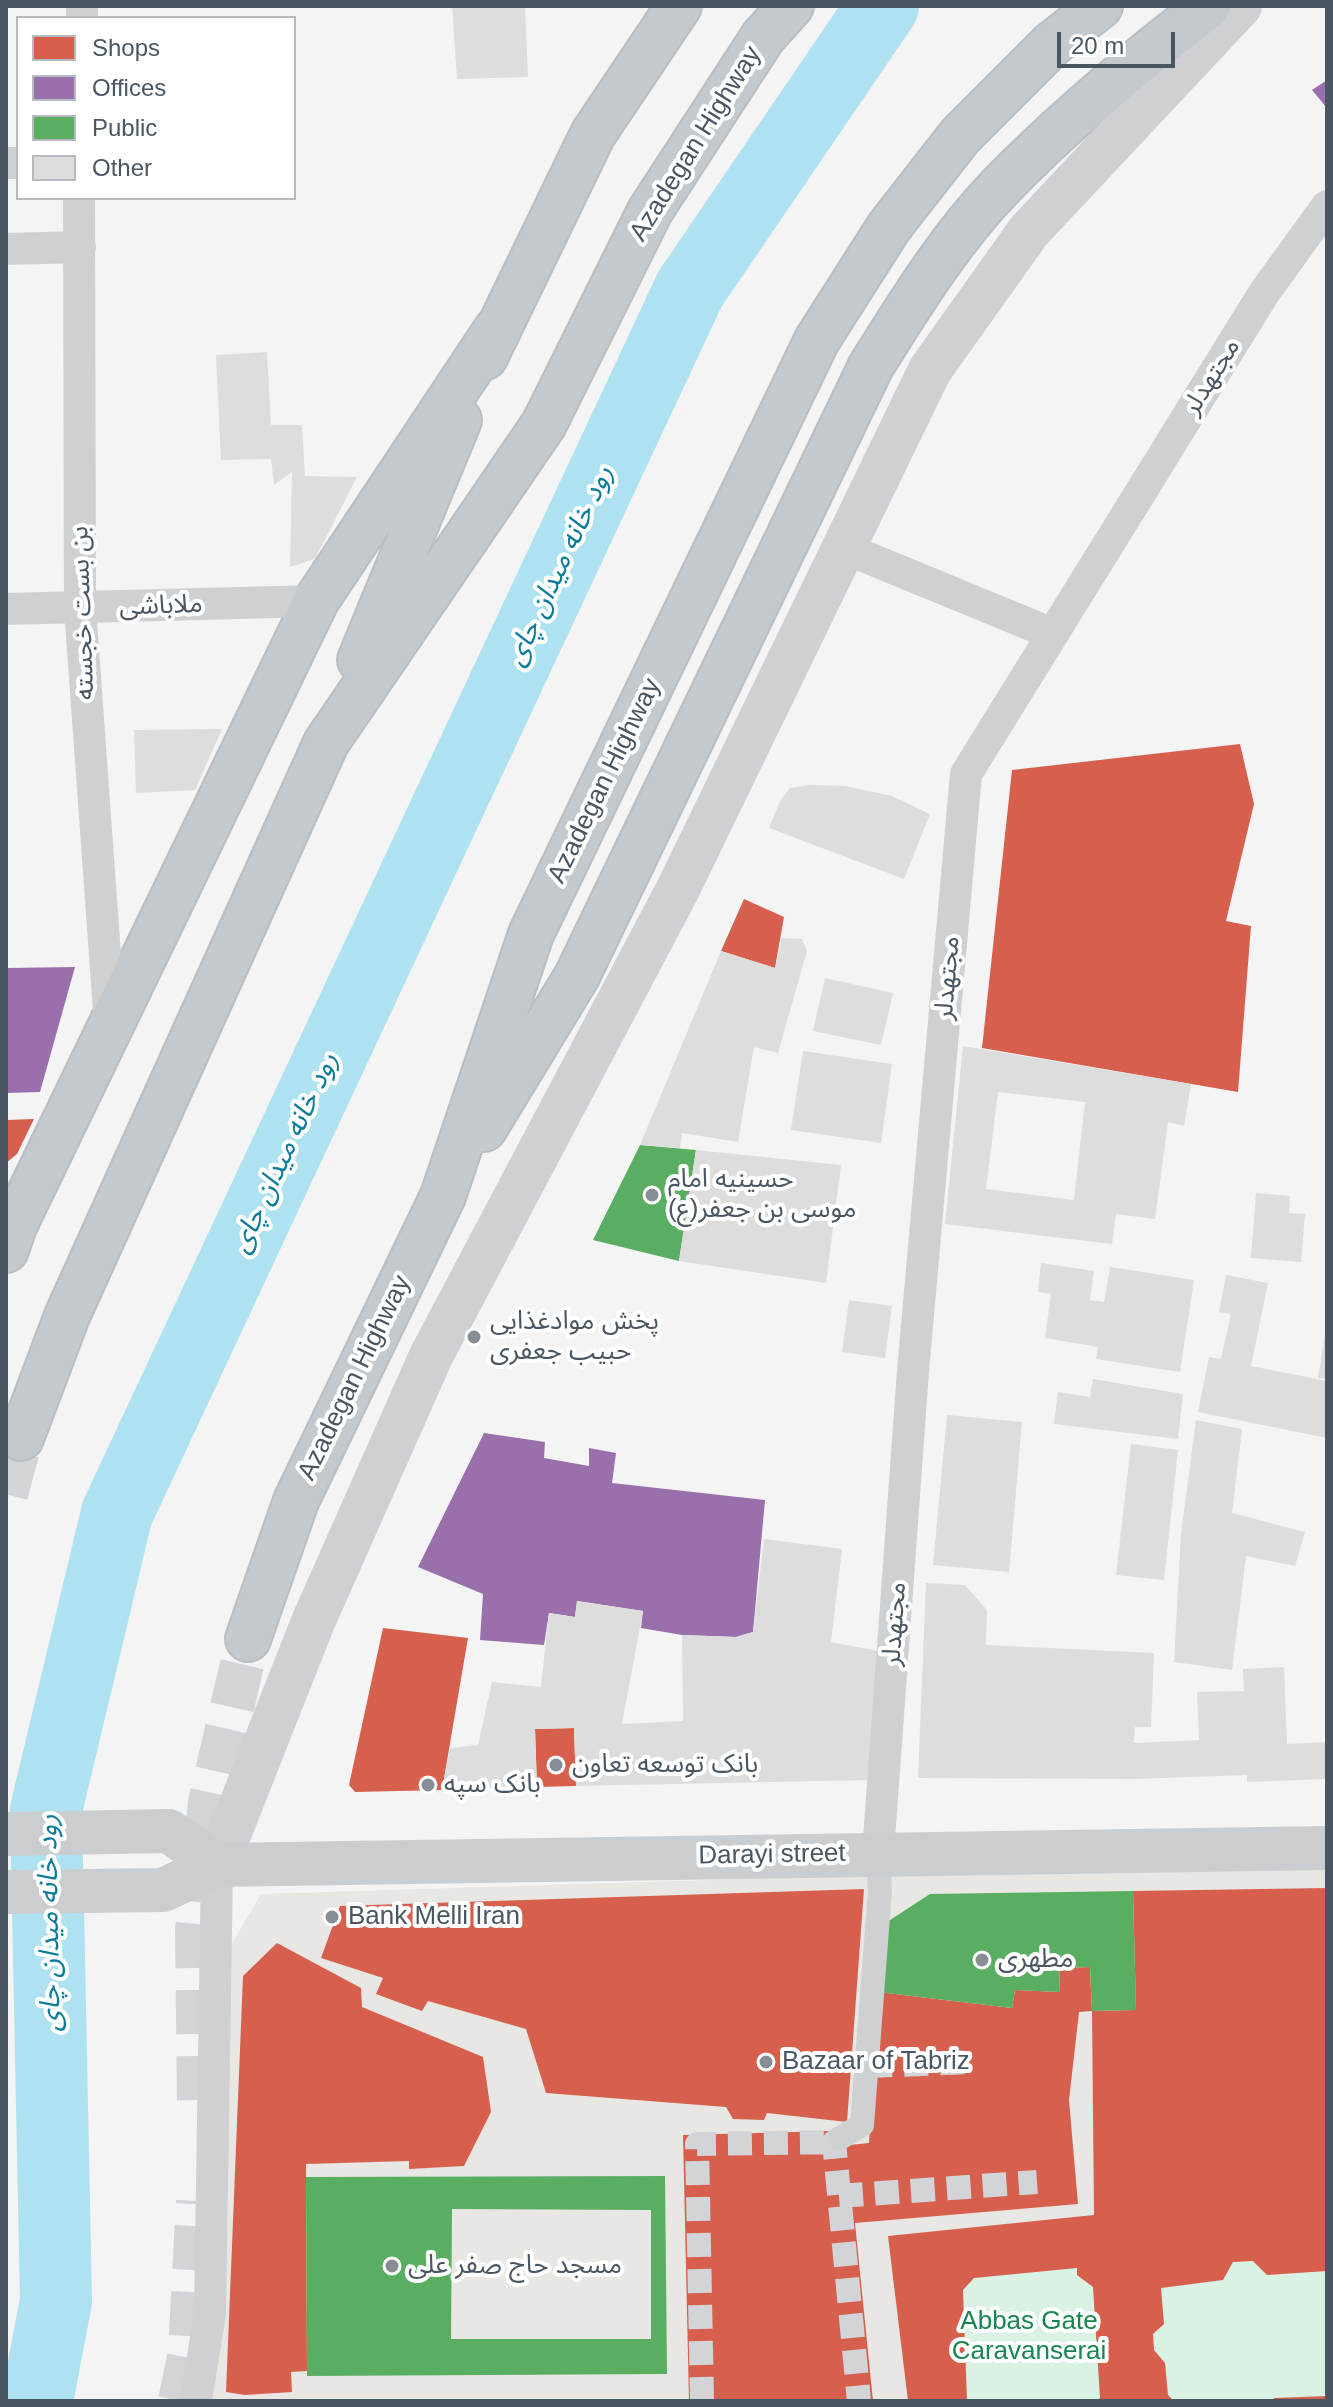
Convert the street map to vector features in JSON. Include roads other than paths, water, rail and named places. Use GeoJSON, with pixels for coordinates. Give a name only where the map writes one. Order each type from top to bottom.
{"type":"FeatureCollection","features":[{"type":"Feature","properties":{"kind":"highway"},"geometry":{"type":"LineString","coordinates":[[326,743],[496,330],[593,134],[679,6]]}},
{"type":"Feature","properties":{"kind":"highway","name":"Azadegan Highway"},"geometry":{"type":"LineString","coordinates":[[21,1438],[67,1316],[326,743],[544,424],[650,211],[763,37],[791,6]]}},
{"type":"Feature","properties":{"kind":"highway","name":"Azadegan Highway"},"geometry":{"type":"LineString","coordinates":[[248,1639],[296,1501],[443,1196],[531,934],[817,340],[889,227],[960,136],[1052,44],[1100,6]]}},
{"type":"Feature","properties":{"kind":"highway"},"geometry":{"type":"LineString","coordinates":[[443,1196],[577,976],[871,366],[930,273],[999,188],[1129,66],[1208,6]]}},
{"type":"Feature","properties":{"kind":"highway"},"geometry":{"type":"LineString","coordinates":[[9,1234],[316,601],[496,330]]}},
{"type":"Feature","properties":{"kind":"main road"},"geometry":{"type":"LineString","coordinates":[[6,1892],[163,1890],[217,1865],[313,1622],[431,1356],[678,889],[930,370],[1029,231],[1240,6]]}},
{"type":"Feature","properties":{"kind":"main road"},"geometry":{"type":"LineString","coordinates":[[6,1834],[169,1831],[217,1865]]}},
{"type":"Feature","properties":{"kind":"main road","name":"Darayi street"},"geometry":{"type":"LineString","coordinates":[[217,1865],[1327,1848]]}},
{"type":"Feature","properties":{"kind":"street","name":"بن بست خجسته"},"geometry":{"type":"LineString","coordinates":[[79,200],[80,608],[110,1027]]}},
{"type":"Feature","properties":{"kind":"street","name":"مجتهدلر"},"geometry":{"type":"LineString","coordinates":[[878,1853],[913,1371],[966,774],[1264,293],[1327,206]]}},
{"type":"Feature","properties":{"kind":"street"},"geometry":{"type":"LineString","coordinates":[[6,249],[80,247]]}},
{"type":"Feature","properties":{"kind":"street"},"geometry":{"type":"LineString","coordinates":[[844,548],[1053,634]]}},
{"type":"Feature","properties":{"kind":"street","name":"ملاباشی"},"geometry":{"type":"LineString","coordinates":[[6,609],[316,601]]}},
{"type":"Feature","properties":{"kind":"street"},"geometry":{"type":"LineString","coordinates":[[840,2138],[862,2125],[880,1890],[878,1853]]}},
{"type":"Feature","properties":{"kind":"street"},"geometry":{"type":"LineString","coordinates":[[196,2401],[210,2313],[217,1865]]}},
{"type":"Feature","properties":{"kind":"waterway","name":"رود خانه میدان چای"},"geometry":{"type":"LineString","coordinates":[[37,2401],[56,2301],[46,1810],[117,1513],[690,289],[883,6]]}},
{"type":"Feature","properties":{"kind":"tunnel"},"geometry":{"type":"LineString","coordinates":[[6,1494],[21,1438]]}},
{"type":"Feature","properties":{"kind":"tunnel"},"geometry":{"type":"LineString","coordinates":[[199,2100],[197,1930],[210,1802],[248,1639]]}},
{"type":"Feature","properties":{"kind":"tunnel"},"geometry":{"type":"LineString","coordinates":[[868,2066],[974,2062]]}},
{"type":"Feature","properties":{"kind":"tunnel"},"geometry":{"type":"LineString","coordinates":[[840,2138],[834,2142],[859,2401]]}},
{"type":"Feature","properties":{"kind":"tunnel"},"geometry":{"type":"LineString","coordinates":[[702,2401],[697,2144],[834,2142]]}},
{"type":"Feature","properties":{"kind":"tunnel"},"geometry":{"type":"LineString","coordinates":[[839,2196],[1037,2182]]}},
{"type":"Feature","properties":{"kind":"tunnel"},"geometry":{"type":"LineString","coordinates":[[180,2401],[190,2353],[198,2201]]}},
{"type":"Feature","properties":{"kind":"place","name":"حسینیه امام موسی بن جعفر(ع)"},"geometry":{"type":"Point","coordinates":[652,1195]}},
{"type":"Feature","properties":{"kind":"place","name":"پخش موادغذایی حبیب جعفری"},"geometry":{"type":"Point","coordinates":[474,1337]}},
{"type":"Feature","properties":{"kind":"place","name":"بانک توسعه تعاون"},"geometry":{"type":"Point","coordinates":[556,1765]}},
{"type":"Feature","properties":{"kind":"place","name":"بانک سپه"},"geometry":{"type":"Point","coordinates":[428,1785]}},
{"type":"Feature","properties":{"kind":"place","name":"Bank Melli Iran"},"geometry":{"type":"Point","coordinates":[332,1917]}},
{"type":"Feature","properties":{"kind":"place","name":"مطهری"},"geometry":{"type":"Point","coordinates":[982,1960]}},
{"type":"Feature","properties":{"kind":"place","name":"Bazaar of Tabriz"},"geometry":{"type":"Point","coordinates":[766,2062]}},
{"type":"Feature","properties":{"kind":"place","name":"مسجد حاج صفر علی"},"geometry":{"type":"Point","coordinates":[392,2266]}},
{"type":"Feature","properties":{"kind":"park label","name":"Abbas Gate Caravanserai"},"geometry":{"type":"Point","coordinates":[1029,2337]}}]}
